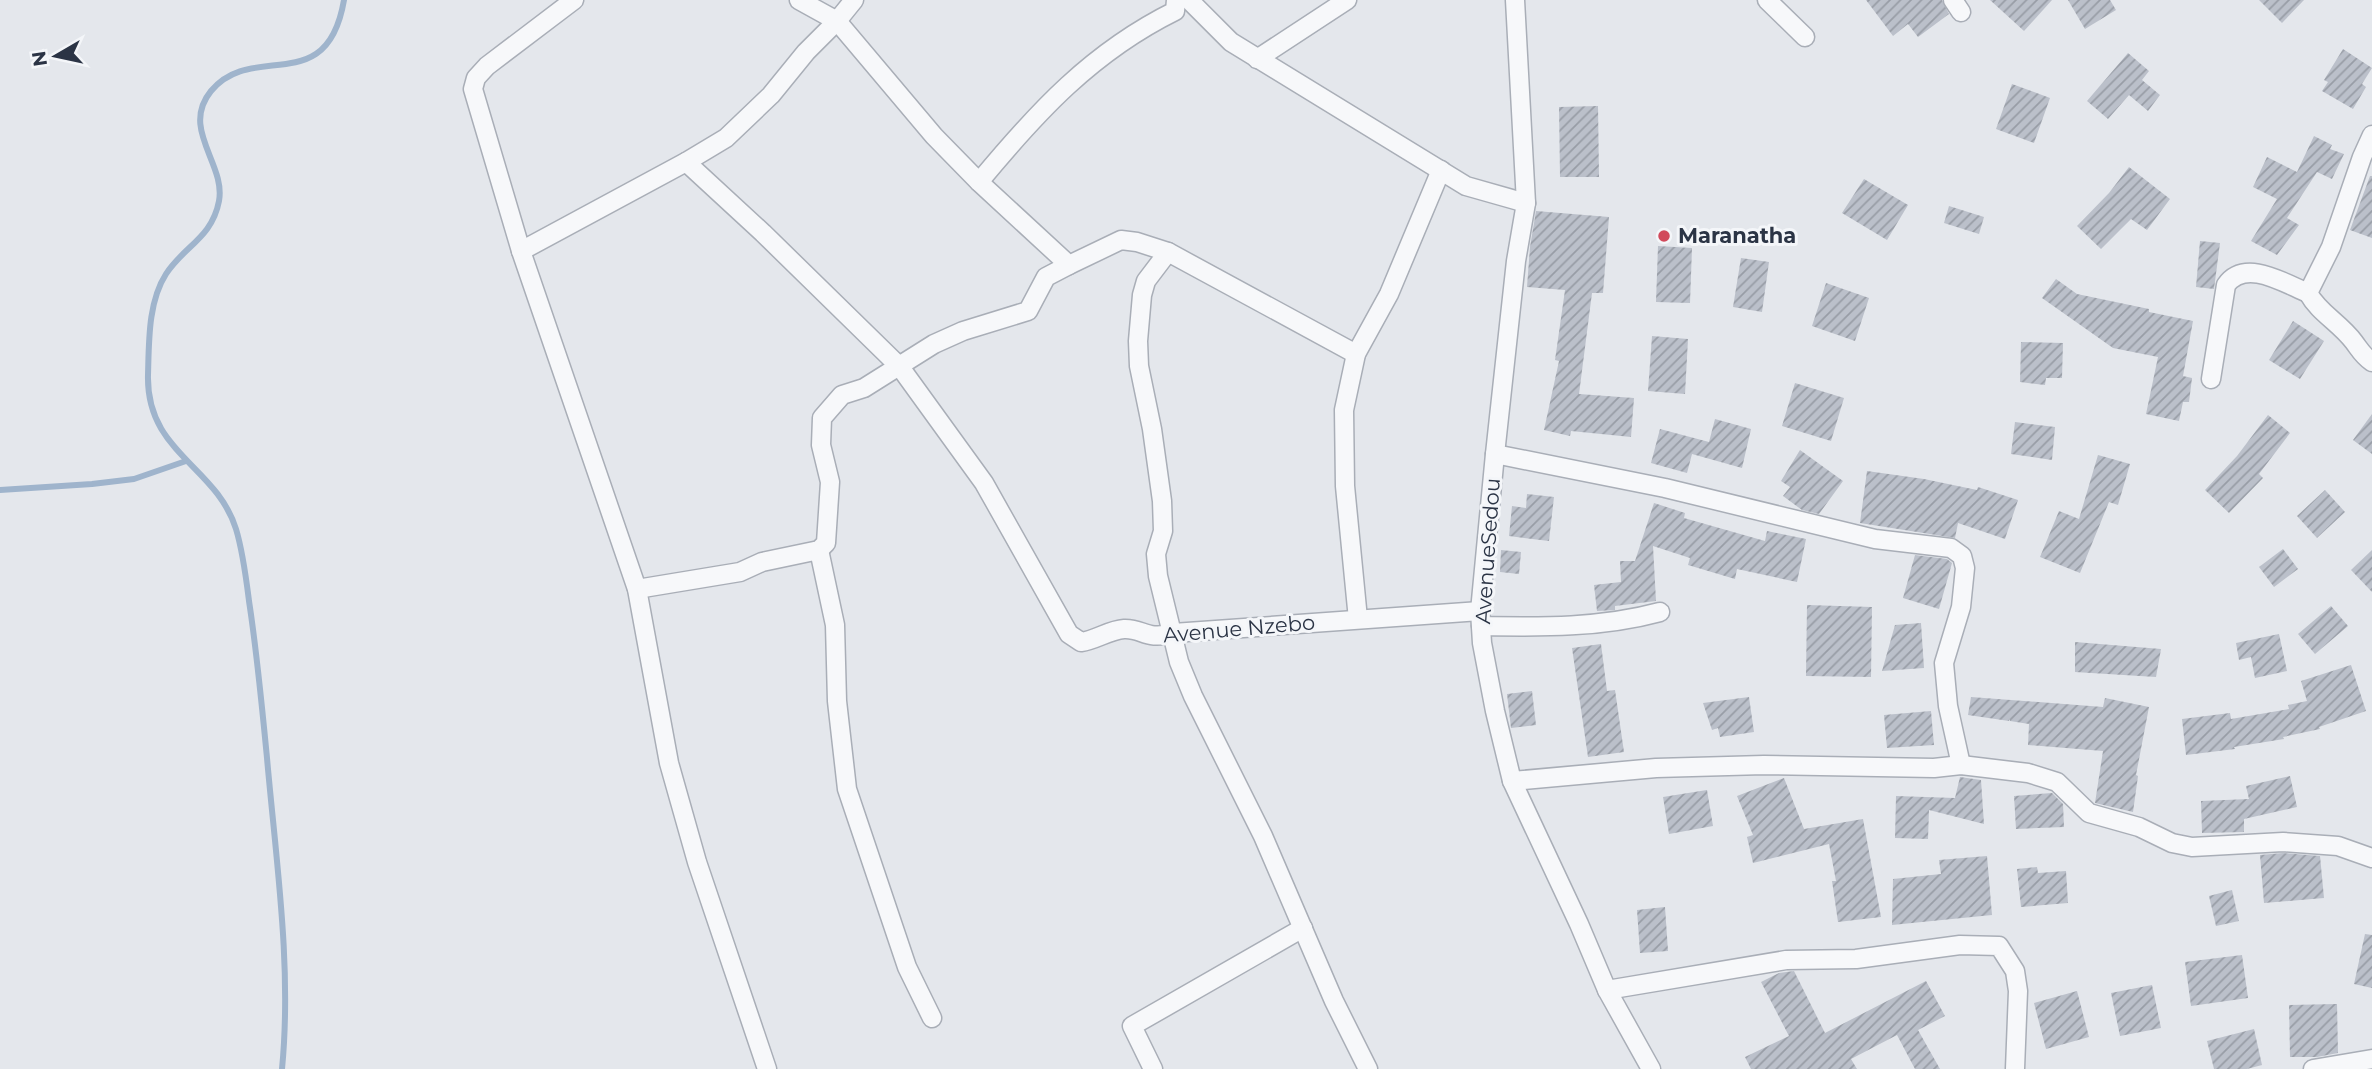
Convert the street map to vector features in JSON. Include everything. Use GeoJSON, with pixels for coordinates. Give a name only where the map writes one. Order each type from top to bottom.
{"type":"FeatureCollection","features":[{"type":"Feature","properties":{"kind":"street"},"geometry":{"type":"LineString","coordinates":[[574,0],[487,66],[476,78],[473,89],[521,251],[636,589],[673,775],[701,875],[767,1069]]}},
{"type":"Feature","properties":{"kind":"street"},"geometry":{"type":"LineString","coordinates":[[799,0],[837,21],[934,136],[979,182],[1069,265]]}},
{"type":"Feature","properties":{"kind":"street"},"geometry":{"type":"LineString","coordinates":[[521,251],[726,138],[771,95],[854,0]]}},
{"type":"Feature","properties":{"kind":"street"},"geometry":{"type":"LineString","coordinates":[[979,182],[1031,120],[1090,65],[1142,27],[1175,11],[1176,0]]}},
{"type":"Feature","properties":{"kind":"street"},"geometry":{"type":"LineString","coordinates":[[1189,0],[1231,42],[1466,186],[1526,202]]}},
{"type":"Feature","properties":{"kind":"street"},"geometry":{"type":"LineString","coordinates":[[1257,59],[1347,0]]}},
{"type":"Feature","properties":{"kind":"street","name":"AvenueSedou"},"geometry":{"type":"LineString","coordinates":[[1515,0],[1526,202],[1516,261],[1495,454],[1481,618],[1495,711],[1513,782],[1607,990],[1651,1069]]}},
{"type":"Feature","properties":{"kind":"street"},"geometry":{"type":"LineString","coordinates":[[1767,0],[1805,37]]}},
{"type":"Feature","properties":{"kind":"street"},"geometry":{"type":"LineString","coordinates":[[2308,293],[2331,247],[2372,135]]}},
{"type":"Feature","properties":{"kind":"street"},"geometry":{"type":"LineString","coordinates":[[686,162],[900,367]]}},
{"type":"Feature","properties":{"kind":"street"},"geometry":{"type":"LineString","coordinates":[[1358,618],[1345,486],[1344,410],[1356,354],[1389,294],[1441,170]]}},
{"type":"Feature","properties":{"kind":"street"},"geometry":{"type":"LineString","coordinates":[[636,589],[740,572],[762,562],[818,550],[826,542],[830,498],[830,482],[821,445],[822,418],[842,395],[864,388],[934,344],[963,331],[1028,311],[1046,277],[1121,240],[1168,252],[1356,354]]}},
{"type":"Feature","properties":{"kind":"street"},"geometry":{"type":"LineString","coordinates":[[1168,252],[1146,281],[1142,295],[1138,341],[1139,366],[1152,429],[1162,502],[1163,531],[1156,554],[1158,576],[1180,662],[1193,696],[1263,836],[1334,1001],[1368,1069]]}},
{"type":"Feature","properties":{"kind":"street"},"geometry":{"type":"LineString","coordinates":[[2211,379],[2226,285],[2231,278],[2241,273],[2253,272],[2308,293],[2315,305],[2354,342],[2360,354],[2372,362]]}},
{"type":"Feature","properties":{"kind":"street","name":"Avenue Nzebo"},"geometry":{"type":"LineString","coordinates":[[900,367],[984,483],[1069,634],[1081,642],[1093,641],[1123,629],[1152,637],[1172,633],[1358,618],[1481,618],[1564,627],[1632,620],[1660,612]]}},
{"type":"Feature","properties":{"kind":"street"},"geometry":{"type":"LineString","coordinates":[[1495,454],[1665,488],[1875,539],[1951,548],[1962,556],[1965,568],[1961,607],[1944,663],[1948,706],[1961,765]]}},
{"type":"Feature","properties":{"kind":"street"},"geometry":{"type":"LineString","coordinates":[[818,550],[835,625],[837,701],[847,789],[907,967],[932,1018]]}},
{"type":"Feature","properties":{"kind":"street"},"geometry":{"type":"LineString","coordinates":[[1513,782],[1656,768],[1764,765],[1934,768],[1961,765],[2028,774],[2057,782],[2090,813],[2139,827],[2172,843],[2192,847],[2283,842],[2338,846],[2372,858]]}},
{"type":"Feature","properties":{"kind":"street"},"geometry":{"type":"LineString","coordinates":[[1153,1069],[1132,1026],[1303,928]]}},
{"type":"Feature","properties":{"kind":"street"},"geometry":{"type":"LineString","coordinates":[[1607,990],[1786,960],[1856,959],[1960,945],[1999,946],[2015,971],[2018,991],[2015,1069]]}},
{"type":"Feature","properties":{"kind":"street"},"geometry":{"type":"LineString","coordinates":[[2313,1069],[2372,1059]]}},
{"type":"Feature","properties":{"kind":"building"},"geometry":{"type":"Polygon","coordinates":[[[1866,0],[1942,0],[1949,14],[1918,37],[1908,24],[1893,36],[1866,0]]]}},
{"type":"Feature","properties":{"kind":"building"},"geometry":{"type":"Polygon","coordinates":[[[1990,0],[2052,0],[2024,31],[1990,0]]]}},
{"type":"Feature","properties":{"kind":"building"},"geometry":{"type":"Polygon","coordinates":[[[2068,0],[2110,0],[2116,10],[2085,29],[2068,0]]]}},
{"type":"Feature","properties":{"kind":"building"},"geometry":{"type":"Polygon","coordinates":[[[2259,0],[2304,0],[2282,23],[2259,0]]]}},
{"type":"Feature","properties":{"kind":"building"},"geometry":{"type":"Polygon","coordinates":[[[2343,49],[2372,68],[2362,84],[2366,87],[2353,109],[2322,91],[2328,82],[2324,80],[2343,49]]]}},
{"type":"Feature","properties":{"kind":"building"},"geometry":{"type":"Polygon","coordinates":[[[2128,53],[2149,71],[2142,80],[2160,95],[2148,111],[2129,95],[2108,119],[2087,101],[2128,53]]]}},
{"type":"Feature","properties":{"kind":"building"},"geometry":{"type":"Polygon","coordinates":[[[2012,84],[2050,98],[2034,143],[1996,129],[2012,84]]]}},
{"type":"Feature","properties":{"kind":"building"},"geometry":{"type":"Polygon","coordinates":[[[1598,106],[1599,177],[1560,177],[1559,107],[1598,106]]]}},
{"type":"Feature","properties":{"kind":"building"},"geometry":{"type":"Polygon","coordinates":[[[2314,136],[2332,145],[2330,149],[2344,154],[2332,179],[2317,172],[2287,218],[2299,225],[2277,255],[2251,241],[2277,199],[2253,187],[2267,157],[2297,172],[2314,136]]]}},
{"type":"Feature","properties":{"kind":"building"},"geometry":{"type":"Polygon","coordinates":[[[2129,167],[2170,199],[2147,230],[2131,219],[2101,249],[2077,226],[2109,193],[2129,167]]]}},
{"type":"Feature","properties":{"kind":"building"},"geometry":{"type":"Polygon","coordinates":[[[2372,176],[2372,238],[2350,230],[2372,176]]]}},
{"type":"Feature","properties":{"kind":"building"},"geometry":{"type":"Polygon","coordinates":[[[1864,179],[1908,205],[1887,240],[1842,213],[1864,179]]]}},
{"type":"Feature","properties":{"kind":"building"},"geometry":{"type":"Polygon","coordinates":[[[1949,206],[1984,217],[1979,234],[1944,223],[1949,206]]]}},
{"type":"Feature","properties":{"kind":"building"},"geometry":{"type":"Polygon","coordinates":[[[1536,211],[1609,217],[1603,293],[1592,293],[1579,394],[1634,398],[1631,437],[1571,431],[1570,436],[1544,430],[1559,361],[1555,360],[1565,290],[1527,287],[1536,211]]]}},
{"type":"Feature","properties":{"kind":"building"},"geometry":{"type":"Polygon","coordinates":[[[2200,241],[2220,243],[2214,289],[2196,287],[2200,241]]]}},
{"type":"Feature","properties":{"kind":"building"},"geometry":{"type":"Polygon","coordinates":[[[1658,246],[1692,248],[1690,303],[1656,302],[1658,246]]]}},
{"type":"Feature","properties":{"kind":"building"},"geometry":{"type":"Polygon","coordinates":[[[1741,258],[1769,262],[1762,312],[1733,307],[1741,258]]]}},
{"type":"Feature","properties":{"kind":"building"},"geometry":{"type":"Polygon","coordinates":[[[2056,279],[2077,294],[2193,321],[2183,376],[2192,378],[2189,402],[2183,402],[2179,421],[2146,414],[2158,357],[2113,348],[2042,298],[2056,279]]]}},
{"type":"Feature","properties":{"kind":"building"},"geometry":{"type":"Polygon","coordinates":[[[1826,283],[1869,298],[1855,341],[1812,326],[1826,283]]]}},
{"type":"Feature","properties":{"kind":"building"},"geometry":{"type":"Polygon","coordinates":[[[2293,321],[2324,341],[2300,379],[2269,360],[2293,321]]]}},
{"type":"Feature","properties":{"kind":"building"},"geometry":{"type":"Polygon","coordinates":[[[1652,336],[1688,339],[1685,394],[1648,391],[1652,336]]]}},
{"type":"Feature","properties":{"kind":"building"},"geometry":{"type":"Polygon","coordinates":[[[2021,342],[2063,343],[2062,378],[2046,378],[2045,385],[2020,382],[2021,342]]]}},
{"type":"Feature","properties":{"kind":"building"},"geometry":{"type":"Polygon","coordinates":[[[1795,383],[1844,398],[1831,441],[1782,426],[1795,383]]]}},
{"type":"Feature","properties":{"kind":"building"},"geometry":{"type":"Polygon","coordinates":[[[2372,414],[2372,454],[2353,440],[2372,414]]]}},
{"type":"Feature","properties":{"kind":"building"},"geometry":{"type":"Polygon","coordinates":[[[2268,415],[2290,433],[2259,474],[2263,478],[2229,513],[2205,490],[2237,456],[2268,415]]]}},
{"type":"Feature","properties":{"kind":"building"},"geometry":{"type":"Polygon","coordinates":[[[1715,419],[1751,429],[1742,468],[1692,454],[1687,473],[1651,463],[1660,429],[1709,442],[1715,419]]]}},
{"type":"Feature","properties":{"kind":"building"},"geometry":{"type":"Polygon","coordinates":[[[2015,422],[2055,427],[2052,460],[2011,454],[2015,422]]]}},
{"type":"Feature","properties":{"kind":"building"},"geometry":{"type":"Polygon","coordinates":[[[1800,450],[1843,481],[1819,514],[1802,510],[1783,496],[1790,487],[1781,481],[1800,450]]]}},
{"type":"Feature","properties":{"kind":"building"},"geometry":{"type":"Polygon","coordinates":[[[2098,455],[2130,464],[2118,505],[2109,502],[2080,573],[2040,557],[2059,511],[2079,519],[2098,455]]]}},
{"type":"Feature","properties":{"kind":"building"},"geometry":{"type":"Polygon","coordinates":[[[1867,471],[1977,490],[1978,487],[2018,500],[2005,539],[1958,523],[1955,538],[1860,523],[1867,471]]]}},
{"type":"Feature","properties":{"kind":"building"},"geometry":{"type":"Polygon","coordinates":[[[2325,490],[2345,512],[2317,538],[2297,516],[2325,490]]]}},
{"type":"Feature","properties":{"kind":"building"},"geometry":{"type":"Polygon","coordinates":[[[1527,494],[1554,497],[1549,541],[1509,536],[1512,506],[1526,508],[1527,494]]]}},
{"type":"Feature","properties":{"kind":"building"},"geometry":{"type":"Polygon","coordinates":[[[1654,503],[1685,513],[1684,518],[1765,541],[1767,531],[1806,539],[1797,582],[1737,569],[1735,579],[1688,565],[1690,558],[1653,546],[1656,601],[1597,611],[1594,585],[1621,582],[1620,561],[1635,561],[1654,503]]]}},
{"type":"Feature","properties":{"kind":"building"},"geometry":{"type":"Polygon","coordinates":[[[2283,549],[2298,569],[2274,587],[2259,567],[2283,549]]]}},
{"type":"Feature","properties":{"kind":"building"},"geometry":{"type":"Polygon","coordinates":[[[1501,550],[1521,552],[1519,574],[1500,572],[1501,550]]]}},
{"type":"Feature","properties":{"kind":"building"},"geometry":{"type":"Polygon","coordinates":[[[2372,550],[2372,592],[2351,570],[2372,550]]]}},
{"type":"Feature","properties":{"kind":"building"},"geometry":{"type":"Polygon","coordinates":[[[1915,555],[1947,559],[1952,563],[1939,609],[1903,598],[1915,555]]]}},
{"type":"Feature","properties":{"kind":"building"},"geometry":{"type":"Polygon","coordinates":[[[1807,605],[1872,607],[1871,677],[1806,676],[1807,605]]]}},
{"type":"Feature","properties":{"kind":"building"},"geometry":{"type":"Polygon","coordinates":[[[2331,606],[2348,626],[2315,654],[2298,634],[2331,606]]]}},
{"type":"Feature","properties":{"kind":"building"},"geometry":{"type":"Polygon","coordinates":[[[1921,623],[1924,668],[1882,671],[1895,625],[1921,623]]]}},
{"type":"Feature","properties":{"kind":"building"},"geometry":{"type":"Polygon","coordinates":[[[2279,634],[2287,671],[2255,678],[2251,657],[2239,660],[2236,643],[2279,634]]]}},
{"type":"Feature","properties":{"kind":"building"},"geometry":{"type":"Polygon","coordinates":[[[2075,642],[2161,649],[2156,677],[2075,672],[2075,642]]]}},
{"type":"Feature","properties":{"kind":"building"},"geometry":{"type":"Polygon","coordinates":[[[1601,644],[1607,691],[1615,690],[1624,752],[1588,757],[1572,648],[1601,644]]]}},
{"type":"Feature","properties":{"kind":"building"},"geometry":{"type":"Polygon","coordinates":[[[2351,665],[2366,711],[2319,727],[2320,729],[2283,737],[2284,739],[2186,755],[2182,719],[2230,713],[2231,719],[2289,709],[2288,705],[2307,701],[2301,681],[2351,665]]]}},
{"type":"Feature","properties":{"kind":"building"},"geometry":{"type":"Polygon","coordinates":[[[1532,691],[1536,725],[1511,728],[1507,694],[1532,691]]]}},
{"type":"Feature","properties":{"kind":"building"},"geometry":{"type":"Polygon","coordinates":[[[1749,697],[1754,732],[1720,737],[1718,728],[1712,730],[1703,703],[1749,697]]]}},
{"type":"Feature","properties":{"kind":"building"},"geometry":{"type":"Polygon","coordinates":[[[1971,697],[2103,707],[2105,698],[2149,707],[2136,775],[2133,812],[2095,803],[2103,751],[2028,745],[2029,724],[2010,719],[1968,715],[1971,697]]]}},
{"type":"Feature","properties":{"kind":"building"},"geometry":{"type":"Polygon","coordinates":[[[1931,711],[1934,745],[1887,748],[1884,715],[1931,711]]]}},
{"type":"Feature","properties":{"kind":"building"},"geometry":{"type":"Polygon","coordinates":[[[2290,776],[2297,807],[2244,819],[2244,832],[2202,833],[2201,801],[2249,799],[2246,786],[2290,776]]]}},
{"type":"Feature","properties":{"kind":"building"},"geometry":{"type":"Polygon","coordinates":[[[1960,777],[1981,780],[1984,824],[1929,810],[1928,839],[1895,838],[1896,796],[1955,798],[1960,777]]]}},
{"type":"Feature","properties":{"kind":"building"},"geometry":{"type":"Polygon","coordinates":[[[1784,778],[1804,829],[1863,819],[1881,917],[1838,922],[1832,881],[1836,881],[1829,844],[1753,863],[1747,837],[1753,835],[1737,796],[1784,778]]]}},
{"type":"Feature","properties":{"kind":"building"},"geometry":{"type":"Polygon","coordinates":[[[1707,790],[1713,826],[1669,834],[1663,797],[1707,790]]]}},
{"type":"Feature","properties":{"kind":"building"},"geometry":{"type":"Polygon","coordinates":[[[2052,793],[2063,804],[2064,827],[2016,829],[2014,796],[2052,793]]]}},
{"type":"Feature","properties":{"kind":"building"},"geometry":{"type":"Polygon","coordinates":[[[2283,853],[2320,856],[2324,898],[2264,903],[2260,855],[2283,853]]]}},
{"type":"Feature","properties":{"kind":"building"},"geometry":{"type":"Polygon","coordinates":[[[1987,856],[1992,915],[1892,925],[1893,879],[1941,874],[1939,860],[1987,856]]]}},
{"type":"Feature","properties":{"kind":"building"},"geometry":{"type":"Polygon","coordinates":[[[2037,867],[2038,873],[2066,871],[2068,903],[2021,907],[2017,869],[2037,867]]]}},
{"type":"Feature","properties":{"kind":"building"},"geometry":{"type":"Polygon","coordinates":[[[2232,890],[2239,921],[2216,926],[2209,896],[2232,890]]]}},
{"type":"Feature","properties":{"kind":"building"},"geometry":{"type":"Polygon","coordinates":[[[1665,907],[1668,951],[1640,953],[1637,910],[1665,907]]]}},
{"type":"Feature","properties":{"kind":"building"},"geometry":{"type":"Polygon","coordinates":[[[2365,934],[2372,935],[2372,988],[2354,984],[2365,934]]]}},
{"type":"Feature","properties":{"kind":"building"},"geometry":{"type":"Polygon","coordinates":[[[2242,955],[2248,998],[2191,1006],[2185,962],[2242,955]]]}},
{"type":"Feature","properties":{"kind":"building"},"geometry":{"type":"Polygon","coordinates":[[[1794,971],[1825,1033],[1926,981],[1945,1016],[1918,1030],[1940,1069],[1915,1069],[1897,1035],[1851,1059],[1857,1069],[1751,1069],[1745,1057],[1789,1036],[1761,982],[1779,973],[1794,971]]]}},
{"type":"Feature","properties":{"kind":"building"},"geometry":{"type":"Polygon","coordinates":[[[2152,985],[2161,1028],[2120,1036],[2111,993],[2152,985]]]}},
{"type":"Feature","properties":{"kind":"building"},"geometry":{"type":"Polygon","coordinates":[[[2077,991],[2089,1037],[2046,1049],[2034,1003],[2077,991]]]}},
{"type":"Feature","properties":{"kind":"building"},"geometry":{"type":"Polygon","coordinates":[[[2337,1004],[2338,1053],[2317,1057],[2290,1057],[2289,1005],[2337,1004]]]}},
{"type":"Feature","properties":{"kind":"building"},"geometry":{"type":"Polygon","coordinates":[[[2254,1029],[2262,1065],[2247,1069],[2214,1069],[2207,1041],[2254,1029]]]}},
{"type":"Feature","properties":{"kind":"waterway"},"geometry":{"type":"LineString","coordinates":[[282,1069],[285,1030],[282,914],[259,680],[242,556],[236,529],[226,507],[158,423],[150,401],[149,336],[160,285],[173,264],[204,233],[219,201],[216,174],[200,119],[203,105],[211,91],[228,77],[247,69],[306,59],[322,49],[335,31],[344,0]]}},
{"type":"Feature","properties":{"kind":"waterway"},"geometry":{"type":"LineString","coordinates":[[0,490],[134,479],[186,461]]}},
{"type":"Feature","properties":{"kind":"place","name":"Maranatha"},"geometry":{"type":"Point","coordinates":[1664,236]}}]}
